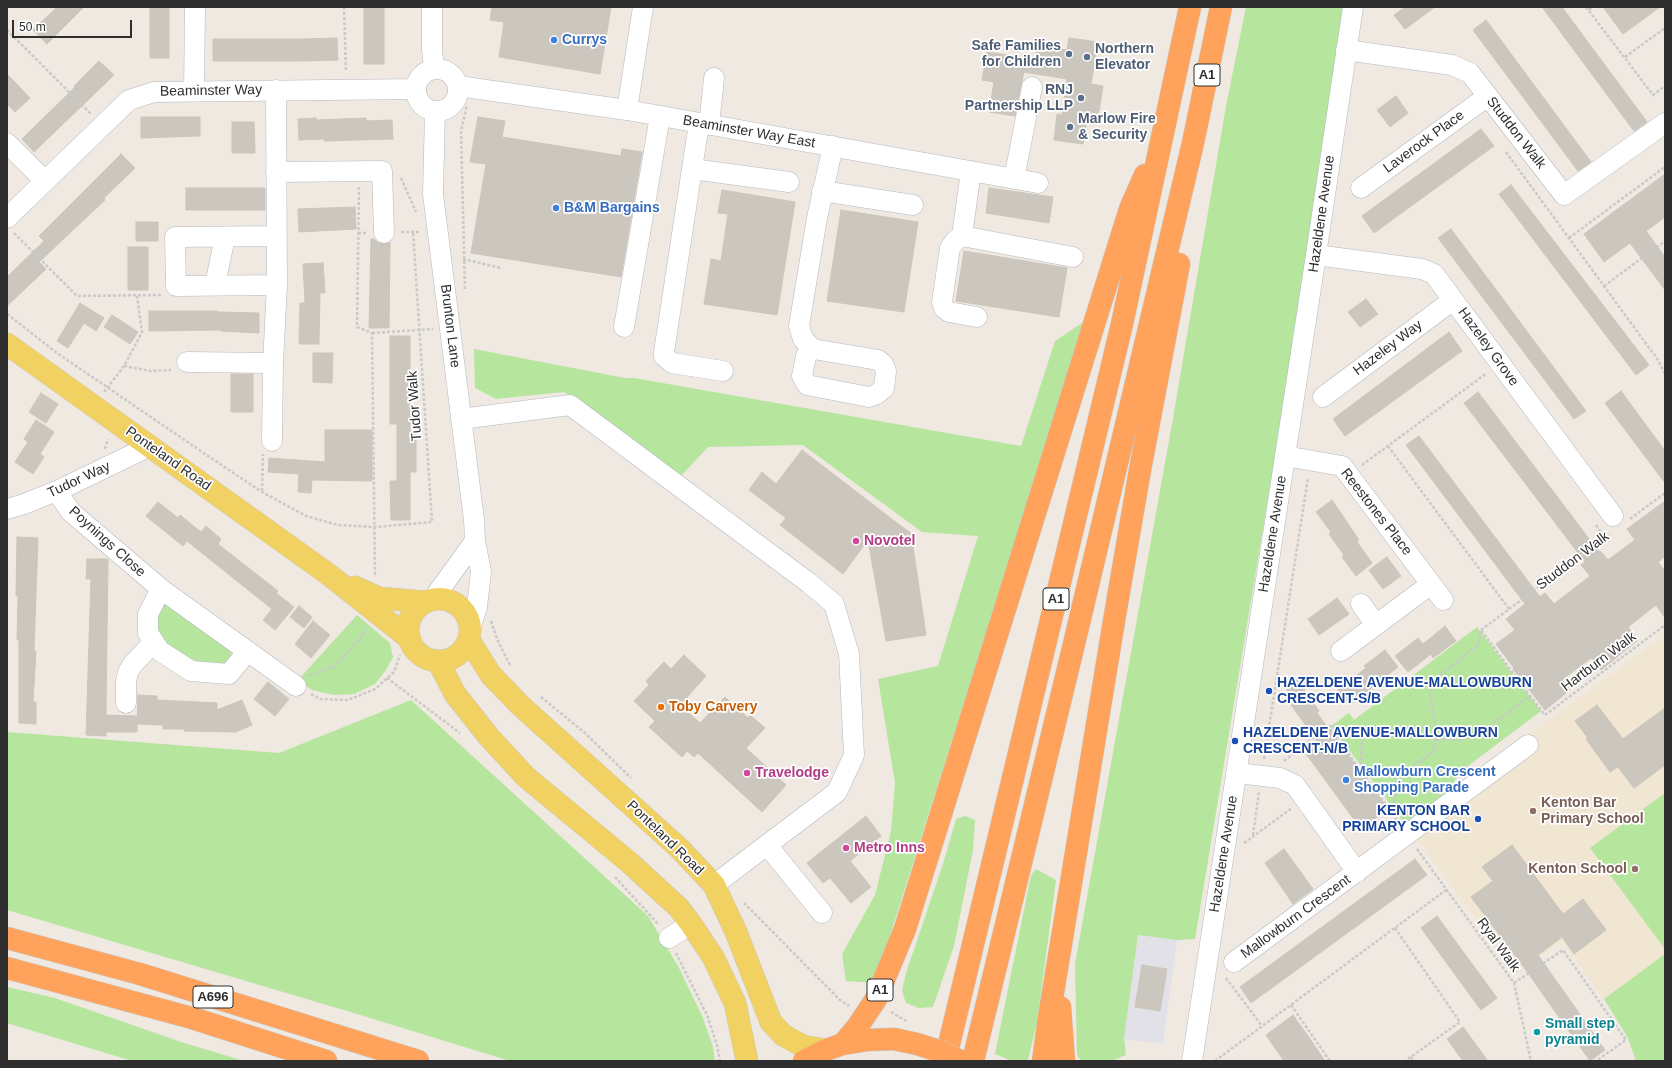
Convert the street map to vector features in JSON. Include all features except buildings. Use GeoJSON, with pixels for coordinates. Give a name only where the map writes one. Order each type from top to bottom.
{"type":"FeatureCollection","features":[{"type":"Feature","properties":{"kind":"highway","name":"A1"},"geometry":{"type":"LineString","coordinates":[[945,1061],[1122,324],[1190,7]]}},
{"type":"Feature","properties":{"kind":"highway","name":"A1"},"geometry":{"type":"LineString","coordinates":[[973,1061],[1193,143],[1221,7]]}},
{"type":"Feature","properties":{"kind":"highway","name":"A1"},"geometry":{"type":"LineString","coordinates":[[834,1047],[858,1026],[876,999],[905,929],[1130,209],[1163,136]]}},
{"type":"Feature","properties":{"kind":"highway","name":"A1"},"geometry":{"type":"LineString","coordinates":[[1043,1061],[1141,462],[1190,209],[1193,143]]}},
{"type":"Feature","properties":{"kind":"highway","name":"A696"},"geometry":{"type":"LineString","coordinates":[[7,938],[140,974],[418,1061]]}},
{"type":"Feature","properties":{"kind":"highway","name":"A1"},"geometry":{"type":"LineString","coordinates":[[1059,962],[1061,1030],[1064,1061]]}},
{"type":"Feature","properties":{"kind":"highway","name":"A696"},"geometry":{"type":"LineString","coordinates":[[7,968],[192,1018],[326,1061]]}},
{"type":"Feature","properties":{"kind":"highway"},"geometry":{"type":"LineString","coordinates":[[804,1061],[834,1047],[868,1040],[894,1039],[932,1049],[960,1061]]}},
{"type":"Feature","properties":{"kind":"main road","name":"Ponteland Road"},"geometry":{"type":"LineString","coordinates":[[7,344],[328,574],[405,636]]}},
{"type":"Feature","properties":{"kind":"main road","name":"Ponteland Road"},"geometry":{"type":"LineString","coordinates":[[328,574],[379,598],[429,601]]}},
{"type":"Feature","properties":{"kind":"main road"},"geometry":{"type":"LineString","coordinates":[[429,601],[455,603],[466,614],[470,634],[462,651],[451,658],[438,661],[426,658],[416,650],[405,636],[414,611],[429,601]]}},
{"type":"Feature","properties":{"kind":"main road","name":"Ponteland Road"},"geometry":{"type":"LineString","coordinates":[[470,634],[491,675],[521,706],[679,848],[714,885],[736,932],[771,1022],[783,1036],[803,1046],[834,1047]]}},
{"type":"Feature","properties":{"kind":"main road"},"geometry":{"type":"LineString","coordinates":[[438,661],[455,694],[489,737],[526,777],[630,863],[679,908],[713,957],[735,1003],[746,1061]]}},
{"type":"Feature","properties":{"kind":"street"},"geometry":{"type":"LineString","coordinates":[[194,91],[195,7]]}},
{"type":"Feature","properties":{"kind":"street"},"geometry":{"type":"LineString","coordinates":[[432,7],[432,50],[434,69]]}},
{"type":"Feature","properties":{"kind":"street"},"geometry":{"type":"LineString","coordinates":[[627,110],[643,7]]}},
{"type":"Feature","properties":{"kind":"street","name":"Hazeldene Avenue"},"geometry":{"type":"LineString","coordinates":[[1192,1061],[1353,7]]}},
{"type":"Feature","properties":{"kind":"street","name":"Studdon Walk"},"geometry":{"type":"LineString","coordinates":[[1346,50],[1452,65],[1470,74],[1564,196],[1664,123]]}},
{"type":"Feature","properties":{"kind":"street"},"geometry":{"type":"LineString","coordinates":[[434,69],[447,71],[452,74],[458,86],[458,93],[453,104],[448,108],[434,111],[423,106],[419,101],[416,89],[421,76],[427,71],[434,69]]}},
{"type":"Feature","properties":{"kind":"street"},"geometry":{"type":"LineString","coordinates":[[714,78],[692,169],[664,356],[672,363],[723,371]]}},
{"type":"Feature","properties":{"kind":"street","name":"Beaminster Way East"},"geometry":{"type":"LineString","coordinates":[[458,86],[627,110],[1038,183]]}},
{"type":"Feature","properties":{"kind":"street"},"geometry":{"type":"LineString","coordinates":[[1014,178],[1032,87]]}},
{"type":"Feature","properties":{"kind":"street","name":"Beaminster Way"},"geometry":{"type":"LineString","coordinates":[[10,225],[45,181],[129,100],[154,92],[416,89]]}},
{"type":"Feature","properties":{"kind":"street"},"geometry":{"type":"LineString","coordinates":[[272,441],[273,362],[277,285],[276,90]]}},
{"type":"Feature","properties":{"kind":"street","name":"Laverock Place"},"geometry":{"type":"LineString","coordinates":[[1361,188],[1488,96]]}},
{"type":"Feature","properties":{"kind":"street","name":"Brunton Lane"},"geometry":{"type":"LineString","coordinates":[[434,111],[433,194],[474,520],[475,542],[481,572],[477,607],[470,634]]}},
{"type":"Feature","properties":{"kind":"street"},"geometry":{"type":"LineString","coordinates":[[624,327],[660,116]]}},
{"type":"Feature","properties":{"kind":"street"},"geometry":{"type":"LineString","coordinates":[[7,143],[45,181]]}},
{"type":"Feature","properties":{"kind":"street"},"geometry":{"type":"LineString","coordinates":[[813,350],[803,339],[799,326],[822,191],[833,146]]}},
{"type":"Feature","properties":{"kind":"street"},"geometry":{"type":"LineString","coordinates":[[692,169],[790,182]]}},
{"type":"Feature","properties":{"kind":"street"},"geometry":{"type":"LineString","coordinates":[[276,172],[382,171],[384,233]]}},
{"type":"Feature","properties":{"kind":"street"},"geometry":{"type":"LineString","coordinates":[[972,171],[962,236],[955,241],[950,248],[942,302],[944,308],[950,312],[977,317]]}},
{"type":"Feature","properties":{"kind":"street"},"geometry":{"type":"LineString","coordinates":[[822,191],[912,205]]}},
{"type":"Feature","properties":{"kind":"street"},"geometry":{"type":"LineString","coordinates":[[276,236],[175,237],[176,286],[277,285]]}},
{"type":"Feature","properties":{"kind":"street"},"geometry":{"type":"LineString","coordinates":[[962,236],[1073,257]]}},
{"type":"Feature","properties":{"kind":"street"},"geometry":{"type":"LineString","coordinates":[[215,285],[225,237]]}},
{"type":"Feature","properties":{"kind":"street","name":"Hazeley Grove"},"geometry":{"type":"LineString","coordinates":[[1316,255],[1422,269],[1434,274],[1618,523]]}},
{"type":"Feature","properties":{"kind":"street","name":"Hazeley Way"},"geometry":{"type":"LineString","coordinates":[[1322,397],[1453,300]]}},
{"type":"Feature","properties":{"kind":"street"},"geometry":{"type":"LineString","coordinates":[[187,362],[273,362]]}},
{"type":"Feature","properties":{"kind":"street"},"geometry":{"type":"LineString","coordinates":[[461,419],[570,405],[809,583],[834,604],[849,654],[854,755],[837,792],[714,885]]}},
{"type":"Feature","properties":{"kind":"street","name":"Tudor Way"},"geometry":{"type":"LineString","coordinates":[[7,509],[59,490],[150,446]]}},
{"type":"Feature","properties":{"kind":"street","name":"Reestones Place"},"geometry":{"type":"LineString","coordinates":[[1285,456],[1342,466],[1443,600]]}},
{"type":"Feature","properties":{"kind":"street","name":"Poynings Close"},"geometry":{"type":"LineString","coordinates":[[59,490],[71,512],[161,589],[296,686]]}},
{"type":"Feature","properties":{"kind":"street"},"geometry":{"type":"LineString","coordinates":[[429,601],[475,542]]}},
{"type":"Feature","properties":{"kind":"street"},"geometry":{"type":"LineString","coordinates":[[1340,651],[1431,584]]}},
{"type":"Feature","properties":{"kind":"street"},"geometry":{"type":"LineString","coordinates":[[161,589],[148,614],[148,633],[160,651],[191,671],[229,674],[247,652]]}},
{"type":"Feature","properties":{"kind":"street"},"geometry":{"type":"LineString","coordinates":[[1361,604],[1376,625]]}},
{"type":"Feature","properties":{"kind":"street"},"geometry":{"type":"LineString","coordinates":[[126,703],[126,681],[128,672],[132,664],[154,642]]}},
{"type":"Feature","properties":{"kind":"street","name":"Mallowburn Crescent"},"geometry":{"type":"LineString","coordinates":[[1234,962],[1528,745]]}},
{"type":"Feature","properties":{"kind":"street","name":"Mallowburn Crescent"},"geometry":{"type":"LineString","coordinates":[[1236,773],[1280,778],[1295,785],[1357,872]]}},
{"type":"Feature","properties":{"kind":"street"},"geometry":{"type":"LineString","coordinates":[[767,845],[822,913]]}},
{"type":"Feature","properties":{"kind":"street"},"geometry":{"type":"LineString","coordinates":[[669,938],[691,924]]}},
{"type":"Feature","properties":{"kind":"path"},"geometry":{"type":"LineString","coordinates":[[344,7],[347,89]]}},
{"type":"Feature","properties":{"kind":"path"},"geometry":{"type":"LineString","coordinates":[[1586,7],[1654,95],[1665,86]]}},
{"type":"Feature","properties":{"kind":"path"},"geometry":{"type":"LineString","coordinates":[[1589,10],[1593,7]]}},
{"type":"Feature","properties":{"kind":"path"},"geometry":{"type":"LineString","coordinates":[[1625,57],[1665,28]]}},
{"type":"Feature","properties":{"kind":"path"},"geometry":{"type":"LineString","coordinates":[[7,30],[102,125]]}},
{"type":"Feature","properties":{"kind":"path","name":"Studdon Walk"},"geometry":{"type":"LineString","coordinates":[[1505,151],[1658,360],[1665,374]]}},
{"type":"Feature","properties":{"kind":"path"},"geometry":{"type":"LineString","coordinates":[[1569,238],[1665,167]]}},
{"type":"Feature","properties":{"kind":"path"},"geometry":{"type":"LineString","coordinates":[[382,171],[397,170],[419,218]]}},
{"type":"Feature","properties":{"kind":"path"},"geometry":{"type":"LineString","coordinates":[[359,171],[357,327],[372,333],[450,328]]}},
{"type":"Feature","properties":{"kind":"path"},"geometry":{"type":"LineString","coordinates":[[10,225],[78,296],[166,295],[176,286]]}},
{"type":"Feature","properties":{"kind":"path","name":"Tudor Walk"},"geometry":{"type":"LineString","coordinates":[[375,527],[432,522],[413,232]]}},
{"type":"Feature","properties":{"kind":"path"},"geometry":{"type":"LineString","coordinates":[[1604,286],[1665,241]]}},
{"type":"Feature","properties":{"kind":"path"},"geometry":{"type":"LineString","coordinates":[[441,259],[461,259],[501,268]]}},
{"type":"Feature","properties":{"kind":"path"},"geometry":{"type":"LineString","coordinates":[[94,407],[124,366],[142,332],[137,296]]}},
{"type":"Feature","properties":{"kind":"path"},"geometry":{"type":"LineString","coordinates":[[7,314],[57,353],[262,492],[306,516],[325,522],[338,525],[375,527]]}},
{"type":"Feature","properties":{"kind":"path"},"geometry":{"type":"LineString","coordinates":[[372,333],[375,585]]}},
{"type":"Feature","properties":{"kind":"path"},"geometry":{"type":"LineString","coordinates":[[124,366],[151,370],[174,370],[187,362]]}},
{"type":"Feature","properties":{"kind":"path"},"geometry":{"type":"LineString","coordinates":[[1349,474],[1500,363]]}},
{"type":"Feature","properties":{"kind":"path"},"geometry":{"type":"LineString","coordinates":[[103,455],[108,438],[105,432]]}},
{"type":"Feature","properties":{"kind":"path"},"geometry":{"type":"LineString","coordinates":[[262,492],[263,443],[272,441]]}},
{"type":"Feature","properties":{"kind":"path"},"geometry":{"type":"LineString","coordinates":[[1388,446],[1509,609]]}},
{"type":"Feature","properties":{"kind":"path","name":"Hazeldene Avenue"},"geometry":{"type":"LineString","coordinates":[[1253,835],[1310,461]]}},
{"type":"Feature","properties":{"kind":"path","name":"Studdon Walk"},"geometry":{"type":"LineString","coordinates":[[1481,630],[1618,523],[1665,493]]}},
{"type":"Feature","properties":{"kind":"path","name":"Hartburn Walk"},"geometry":{"type":"LineString","coordinates":[[1530,696],[1545,715],[1665,625]]}},
{"type":"Feature","properties":{"kind":"path"},"geometry":{"type":"LineString","coordinates":[[370,626],[337,665],[298,680],[296,686],[320,699],[348,700],[375,689],[394,672],[405,636]]}},
{"type":"Feature","properties":{"kind":"path"},"geometry":{"type":"LineString","coordinates":[[1282,762],[1328,726],[1362,732],[1456,740],[1475,737],[1530,696],[1481,630]]}},
{"type":"Feature","properties":{"kind":"path"},"geometry":{"type":"LineString","coordinates":[[1393,812],[1397,778],[1433,752],[1438,738],[1430,693],[1434,680],[1478,645],[1481,630]]}},
{"type":"Feature","properties":{"kind":"path","name":"Ryal Walk"},"geometry":{"type":"LineString","coordinates":[[1328,726],[1393,812],[1402,838],[1420,853],[1514,984],[1531,1061]]}},
{"type":"Feature","properties":{"kind":"path"},"geometry":{"type":"LineString","coordinates":[[1362,732],[1361,768],[1397,778]]}},
{"type":"Feature","properties":{"kind":"path","name":"Hazeldene Avenue"},"geometry":{"type":"LineString","coordinates":[[1240,846],[1253,835],[1305,799]]}},
{"type":"Feature","properties":{"kind":"path"},"geometry":{"type":"LineString","coordinates":[[1215,1061],[1446,890]]}},
{"type":"Feature","properties":{"kind":"path"},"geometry":{"type":"LineString","coordinates":[[1395,928],[1460,1022],[1405,1061]]}},
{"type":"Feature","properties":{"kind":"path"},"geometry":{"type":"LineString","coordinates":[[669,938],[707,1015],[717,1044],[720,1061]]}},
{"type":"Feature","properties":{"kind":"path"},"geometry":{"type":"LineString","coordinates":[[1514,984],[1563,950],[1626,1040],[1596,1061]]}},
{"type":"Feature","properties":{"kind":"path"},"geometry":{"type":"LineString","coordinates":[[1234,962],[1221,971],[1262,1026]]}},
{"type":"Feature","properties":{"kind":"path"},"geometry":{"type":"LineString","coordinates":[[1291,1005],[1330,1061]]}},
{"type":"Feature","properties":{"kind":"path"},"geometry":{"type":"LineString","coordinates":[[1411,1057],[1414,1061]]}},
{"type":"Feature","properties":{"kind":"shaded area","name":"Kenton Bar Primary School"},"geometry":{"type":"Polygon","coordinates":[[[1665,635],[1665,1061],[1636,1061],[1628,1038],[1604,999],[1562,941],[1517,974],[1406,825],[1665,635]]]}},
{"type":"Feature","properties":{"kind":"shaded area"},"geometry":{"type":"Polygon","coordinates":[[[1138,935],[1177,940],[1163,1044],[1124,1039],[1138,935]]]}},
{"type":"Feature","properties":{"kind":"green space"},"geometry":{"type":"Polygon","coordinates":[[[1246,7],[1345,7],[1303,287],[1195,939],[1177,940],[1138,935],[1124,1039],[1126,1055],[1112,1061],[1081,1061],[1077,1055],[1075,964],[1172,424],[1226,106],[1246,7]]]}},
{"type":"Feature","properties":{"kind":"green space"},"geometry":{"type":"Polygon","coordinates":[[[1085,321],[875,983],[846,981],[842,954],[875,895],[891,831],[895,783],[878,679],[938,666],[978,536],[922,532],[803,445],[708,447],[681,476],[564,392],[496,399],[475,388],[474,349],[625,378],[634,378],[1021,446],[1055,341],[1085,321]]]}},
{"type":"Feature","properties":{"kind":"green space"},"geometry":{"type":"Polygon","coordinates":[[[167,603],[232,651],[229,664],[223,668],[190,659],[154,635],[155,609],[167,603]]]}},
{"type":"Feature","properties":{"kind":"green space"},"geometry":{"type":"Polygon","coordinates":[[[357,615],[390,643],[393,657],[386,670],[375,684],[354,694],[334,695],[312,690],[298,680],[357,615]]]}},
{"type":"Feature","properties":{"kind":"green space"},"geometry":{"type":"Polygon","coordinates":[[[1477,627],[1541,711],[1460,772],[1445,796],[1406,825],[1331,726],[1349,713],[1354,720],[1477,627]]]}},
{"type":"Feature","properties":{"kind":"green space"},"geometry":{"type":"Polygon","coordinates":[[[411,700],[648,916],[678,966],[703,1018],[713,1047],[715,1061],[510,1061],[7,910],[7,732],[279,753],[411,700]]]}},
{"type":"Feature","properties":{"kind":"green space","name":"Kenton School"},"geometry":{"type":"Polygon","coordinates":[[[1665,793],[1665,949],[1590,848],[1665,793]]]}},
{"type":"Feature","properties":{"kind":"green space"},"geometry":{"type":"Polygon","coordinates":[[[965,816],[975,820],[973,850],[954,946],[933,1007],[919,1008],[906,1003],[902,991],[906,973],[943,864],[956,819],[965,816]]]}},
{"type":"Feature","properties":{"kind":"green space"},"geometry":{"type":"Polygon","coordinates":[[[1036,869],[1056,880],[1037,1022],[1028,1060],[1012,1061],[995,1054],[1031,875],[1036,869]]]}},
{"type":"Feature","properties":{"kind":"green space"},"geometry":{"type":"Polygon","coordinates":[[[1665,954],[1665,1061],[1636,1061],[1628,1038],[1604,999],[1665,954]]]}},
{"type":"Feature","properties":{"kind":"green space"},"geometry":{"type":"Polygon","coordinates":[[[7,987],[55,998],[181,1042],[244,1061],[132,1061],[7,1023],[7,987]]]}},
{"type":"Feature","properties":{"kind":"place","name":"Currys"},"geometry":{"type":"Point","coordinates":[554,40]}},
{"type":"Feature","properties":{"kind":"place","name":"Safe Families for Children"},"geometry":{"type":"Point","coordinates":[1069,54]}},
{"type":"Feature","properties":{"kind":"place","name":"Northern Elevator"},"geometry":{"type":"Point","coordinates":[1087,57]}},
{"type":"Feature","properties":{"kind":"place","name":"RNJ Partnership LLP"},"geometry":{"type":"Point","coordinates":[1081,98]}},
{"type":"Feature","properties":{"kind":"place","name":"Marlow Fire & Security"},"geometry":{"type":"Point","coordinates":[1070,127]}},
{"type":"Feature","properties":{"kind":"place","name":"B&M Bargains"},"geometry":{"type":"Point","coordinates":[556,208]}},
{"type":"Feature","properties":{"kind":"place","name":"Novotel"},"geometry":{"type":"Point","coordinates":[856,541]}},
{"type":"Feature","properties":{"kind":"place","name":"HAZELDENE AVENUE-MALLOWBURN CRESCENT-S/B"},"geometry":{"type":"Point","coordinates":[1269,691]}},
{"type":"Feature","properties":{"kind":"place","name":"Toby Carvery"},"geometry":{"type":"Point","coordinates":[661,707]}},
{"type":"Feature","properties":{"kind":"place","name":"HAZELDENE AVENUE-MALLOWBURN CRESCENT-N/B"},"geometry":{"type":"Point","coordinates":[1235,741]}},
{"type":"Feature","properties":{"kind":"place","name":"Travelodge"},"geometry":{"type":"Point","coordinates":[747,773]}},
{"type":"Feature","properties":{"kind":"place","name":"Mallowburn Crescent Shopping Parade"},"geometry":{"type":"Point","coordinates":[1346,780]}},
{"type":"Feature","properties":{"kind":"place","name":"Kenton Bar Primary School"},"geometry":{"type":"Point","coordinates":[1533,811]}},
{"type":"Feature","properties":{"kind":"place","name":"KENTON BAR PRIMARY SCHOOL"},"geometry":{"type":"Point","coordinates":[1478,819]}},
{"type":"Feature","properties":{"kind":"place","name":"Metro Inns"},"geometry":{"type":"Point","coordinates":[846,848]}},
{"type":"Feature","properties":{"kind":"place","name":"Kenton School"},"geometry":{"type":"Point","coordinates":[1635,869]}},
{"type":"Feature","properties":{"kind":"place","name":"Small step pyramid"},"geometry":{"type":"Point","coordinates":[1537,1032]}}]}
